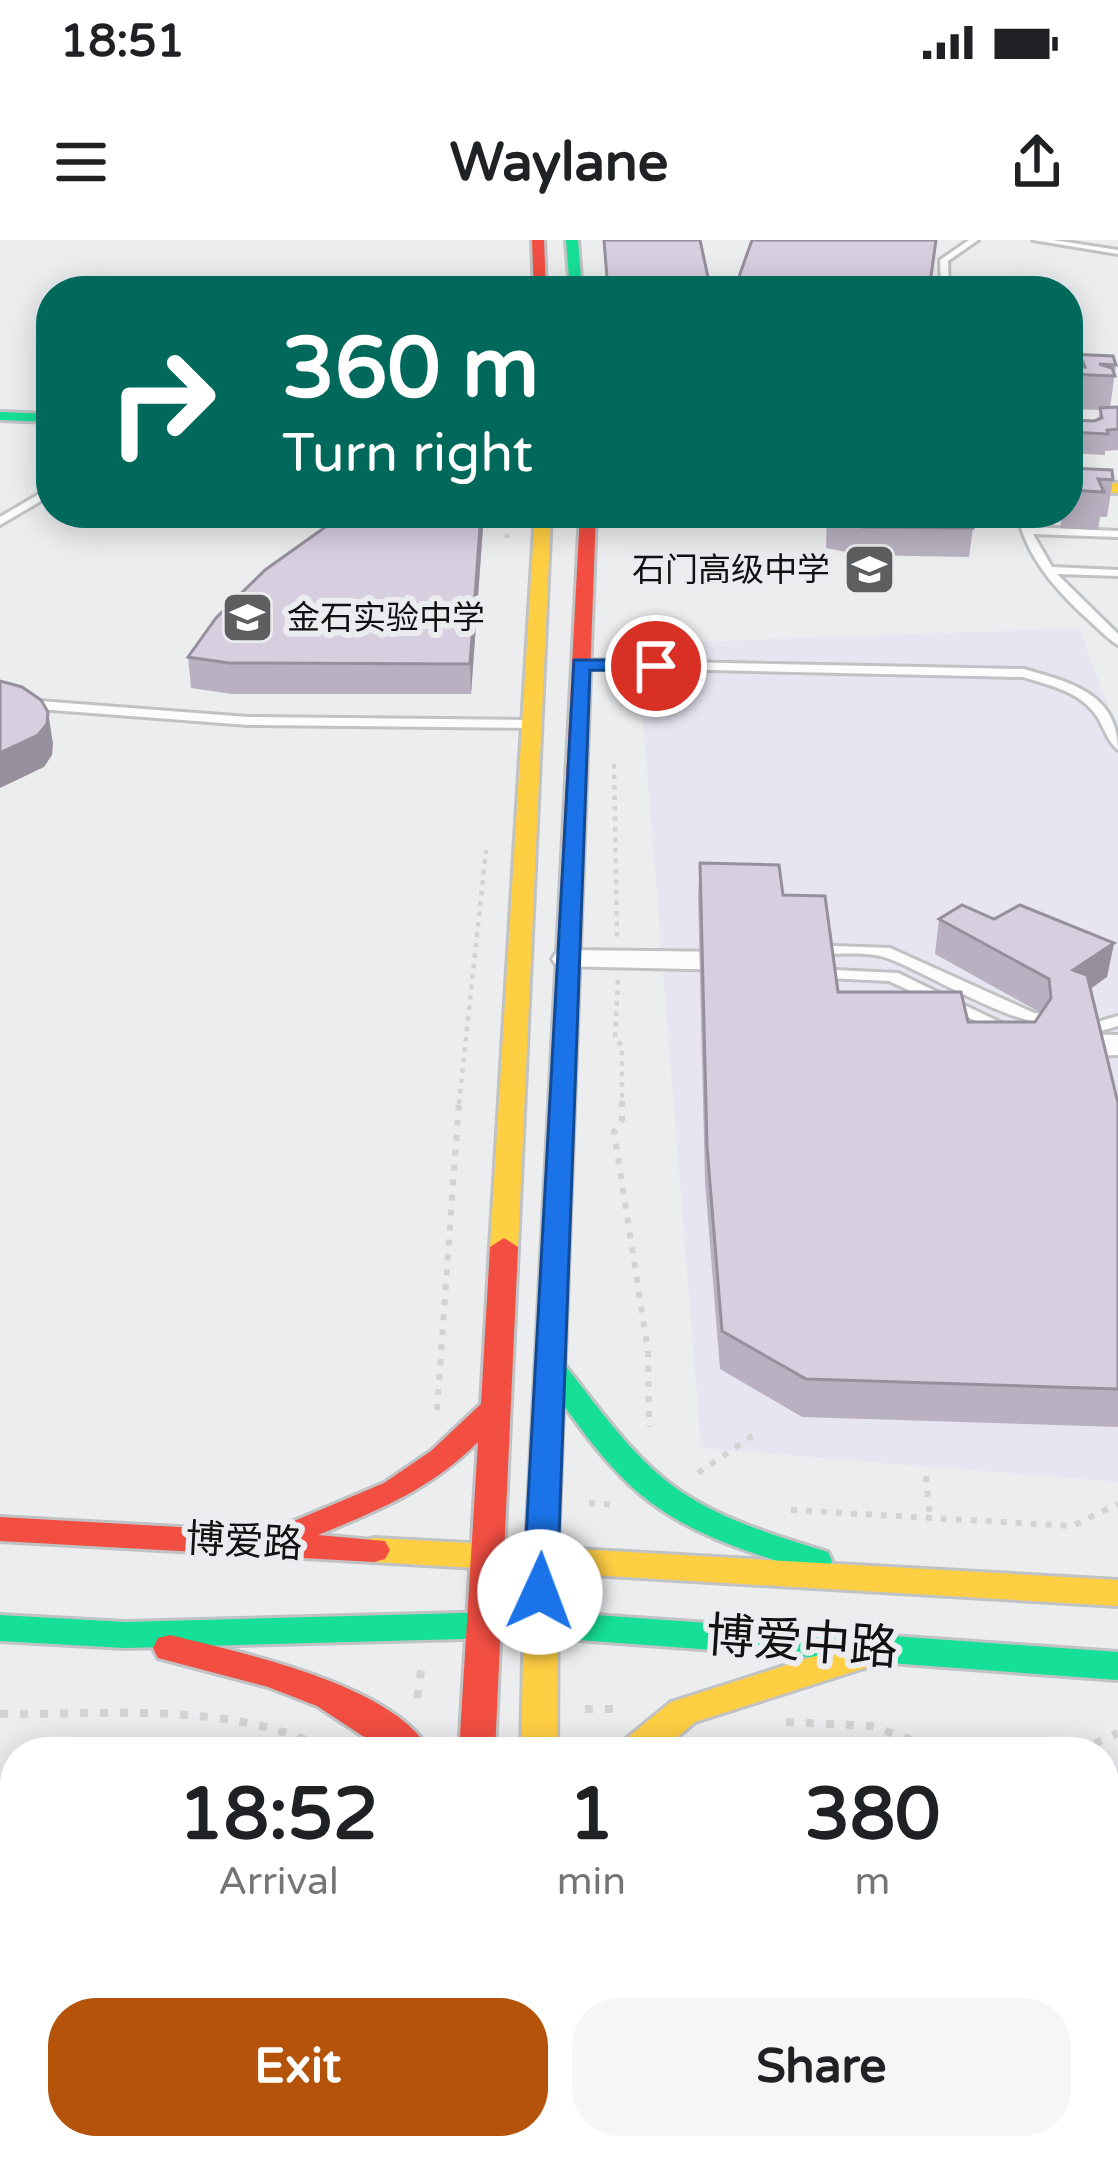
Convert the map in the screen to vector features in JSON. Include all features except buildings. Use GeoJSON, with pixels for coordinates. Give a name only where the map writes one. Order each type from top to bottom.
{"type":"FeatureCollection","features":[{"type":"Feature","properties":{"kind":"main road"},"geometry":{"type":"LineString","coordinates":[[538,240],[539,276]]}},
{"type":"Feature","properties":{"kind":"main road"},"geometry":{"type":"LineString","coordinates":[[572,240],[575,276]]}},
{"type":"Feature","properties":{"kind":"main road"},"geometry":{"type":"LineString","coordinates":[[0,416],[36,417]]}},
{"type":"Feature","properties":{"kind":"main road"},"geometry":{"type":"LineString","coordinates":[[0,429],[36,430]]}},
{"type":"Feature","properties":{"kind":"main road"},"geometry":{"type":"LineString","coordinates":[[1083,475],[1118,477]]}},
{"type":"Feature","properties":{"kind":"main road"},"geometry":{"type":"LineString","coordinates":[[1083,487],[1118,488]]}},
{"type":"Feature","properties":{"kind":"main road"},"geometry":{"type":"LineString","coordinates":[[478,1737],[543,528]]}},
{"type":"Feature","properties":{"kind":"main road"},"geometry":{"type":"LineString","coordinates":[[539,1737],[538,1624],[587,528]]}},
{"type":"Feature","properties":{"kind":"main road"},"geometry":{"type":"LineString","coordinates":[[550,1366],[641,1476],[673,1502],[730,1530],[866,1579]]}},
{"type":"Feature","properties":{"kind":"main road"},"geometry":{"type":"LineString","coordinates":[[268,1542],[395,1491],[442,1459],[496,1407]]}},
{"type":"Feature","properties":{"kind":"main road","name":"博爱路"},"geometry":{"type":"LineString","coordinates":[[0,1529],[488,1557]]}},
{"type":"Feature","properties":{"kind":"main road","name":"博爱中路"},"geometry":{"type":"LineString","coordinates":[[488,1557],[1118,1593]]}},
{"type":"Feature","properties":{"kind":"main road"},"geometry":{"type":"LineString","coordinates":[[0,1628],[125,1635],[486,1624]]}},
{"type":"Feature","properties":{"kind":"main road","name":"博爱中路"},"geometry":{"type":"LineString","coordinates":[[486,1624],[1118,1666]]}},
{"type":"Feature","properties":{"kind":"main road"},"geometry":{"type":"LineString","coordinates":[[125,1635],[352,1700],[389,1724],[400,1737]]}},
{"type":"Feature","properties":{"kind":"main road"},"geometry":{"type":"LineString","coordinates":[[653,1737],[683,1712],[882,1649]]}},
{"type":"Feature","properties":{"kind":"street"},"geometry":{"type":"LineString","coordinates":[[568,958],[745,959]]}},
{"type":"Feature","properties":{"kind":"street"},"geometry":{"type":"LineString","coordinates":[[1047,1091],[1042,1069],[1066,1044],[1114,1030]]}},
{"type":"Feature","properties":{"kind":"lane"},"geometry":{"type":"LineString","coordinates":[[945,276],[944,260],[974,240]]}},
{"type":"Feature","properties":{"kind":"lane"},"geometry":{"type":"LineString","coordinates":[[1037,240],[1118,252]]}},
{"type":"Feature","properties":{"kind":"lane"},"geometry":{"type":"LineString","coordinates":[[0,522],[36,499]]}},
{"type":"Feature","properties":{"kind":"lane"},"geometry":{"type":"LineString","coordinates":[[1024,530],[1118,533]]}},
{"type":"Feature","properties":{"kind":"lane"},"geometry":{"type":"LineString","coordinates":[[1024,530],[1047,570],[1118,640]]}},
{"type":"Feature","properties":{"kind":"lane"},"geometry":{"type":"LineString","coordinates":[[1047,570],[1118,573]]}},
{"type":"Feature","properties":{"kind":"lane"},"geometry":{"type":"LineString","coordinates":[[581,664],[1024,674],[1092,697],[1102,706],[1118,746]]}},
{"type":"Feature","properties":{"kind":"lane"},"geometry":{"type":"LineString","coordinates":[[0,701],[248,721],[532,724]]}},
{"type":"Feature","properties":{"kind":"lane"},"geometry":{"type":"LineString","coordinates":[[799,950],[885,951],[1031,1018],[1114,1030]]}},
{"type":"Feature","properties":{"kind":"lane"},"geometry":{"type":"LineString","coordinates":[[804,974],[892,976],[1016,1033],[1114,1030]]}},
{"type":"Feature","properties":{"kind":"path"},"geometry":{"type":"LineString","coordinates":[[616,800],[617,935]]}},
{"type":"Feature","properties":{"kind":"path"},"geometry":{"type":"LineString","coordinates":[[436,1411],[460,1088],[488,839]]}},
{"type":"Feature","properties":{"kind":"path"},"geometry":{"type":"LineString","coordinates":[[618,986],[615,1038],[622,1046],[622,1120],[614,1132],[648,1351],[647,1424],[652,1436]]}},
{"type":"Feature","properties":{"kind":"path"},"geometry":{"type":"LineString","coordinates":[[707,1490],[691,1478],[754,1434]]}},
{"type":"Feature","properties":{"kind":"path"},"geometry":{"type":"LineString","coordinates":[[926,1476],[930,1518]]}},
{"type":"Feature","properties":{"kind":"path"},"geometry":{"type":"LineString","coordinates":[[778,1510],[1072,1526],[1118,1504]]}},
{"type":"Feature","properties":{"kind":"path"},"geometry":{"type":"LineString","coordinates":[[0,1714],[224,1720],[305,1737]]}},
{"type":"Feature","properties":{"kind":"path"},"geometry":{"type":"LineString","coordinates":[[768,1722],[871,1726],[903,1737]]}},
{"type":"Feature","properties":{"kind":"shaded area"},"geometry":{"type":"Polygon","coordinates":[[[1079,628],[1118,731],[1118,1482],[701,1448],[637,644],[1079,628]]]}},
{"type":"Feature","properties":{"kind":"traffic: fast"},"geometry":{"type":"LineString","coordinates":[[572,240],[575,276]]}},
{"type":"Feature","properties":{"kind":"traffic: fast"},"geometry":{"type":"LineString","coordinates":[[0,416],[36,417]]}},
{"type":"Feature","properties":{"kind":"traffic: fast"},"geometry":{"type":"LineString","coordinates":[[550,1366],[620,1454],[669,1499],[722,1528],[816,1561]]}},
{"type":"Feature","properties":{"kind":"traffic: fast"},"geometry":{"type":"LineString","coordinates":[[0,1628],[125,1635],[539,1624],[1118,1666]]}},
{"type":"Feature","properties":{"kind":"traffic: slow"},"geometry":{"type":"LineString","coordinates":[[1083,487],[1118,488]]}},
{"type":"Feature","properties":{"kind":"traffic: slow"},"geometry":{"type":"LineString","coordinates":[[504,1247],[542,528]]}},
{"type":"Feature","properties":{"kind":"traffic: slow"},"geometry":{"type":"LineString","coordinates":[[539,1737],[539,1624],[559,1163]]}},
{"type":"Feature","properties":{"kind":"traffic: slow"},"geometry":{"type":"LineString","coordinates":[[374,1550],[1118,1593]]}},
{"type":"Feature","properties":{"kind":"traffic: slow"},"geometry":{"type":"LineString","coordinates":[[653,1737],[683,1712],[859,1656]]}},
{"type":"Feature","properties":{"kind":"traffic: jam"},"geometry":{"type":"LineString","coordinates":[[538,240],[539,276]]}},
{"type":"Feature","properties":{"kind":"traffic: jam"},"geometry":{"type":"LineString","coordinates":[[559,1163],[587,528]]}},
{"type":"Feature","properties":{"kind":"traffic: jam"},"geometry":{"type":"LineString","coordinates":[[478,1737],[504,1247]]}},
{"type":"Feature","properties":{"kind":"traffic: jam"},"geometry":{"type":"LineString","coordinates":[[282,1536],[395,1491],[442,1459],[496,1407]]}},
{"type":"Feature","properties":{"kind":"traffic: jam"},"geometry":{"type":"LineString","coordinates":[[0,1529],[374,1550]]}},
{"type":"Feature","properties":{"kind":"traffic: jam"},"geometry":{"type":"LineString","coordinates":[[170,1648],[299,1684],[358,1711],[394,1737]]}},
{"type":"Feature","properties":{"kind":"place","name":"石门高级中学"},"geometry":{"type":"Point","coordinates":[869,570]}},
{"type":"Feature","properties":{"kind":"place","name":"金石实验中学"},"geometry":{"type":"Point","coordinates":[248,618]}},
{"type":"Feature","properties":{"kind":"route"},"geometry":{"type":"LineString","coordinates":[[540,1592],[581,664],[656,666]]}}]}
